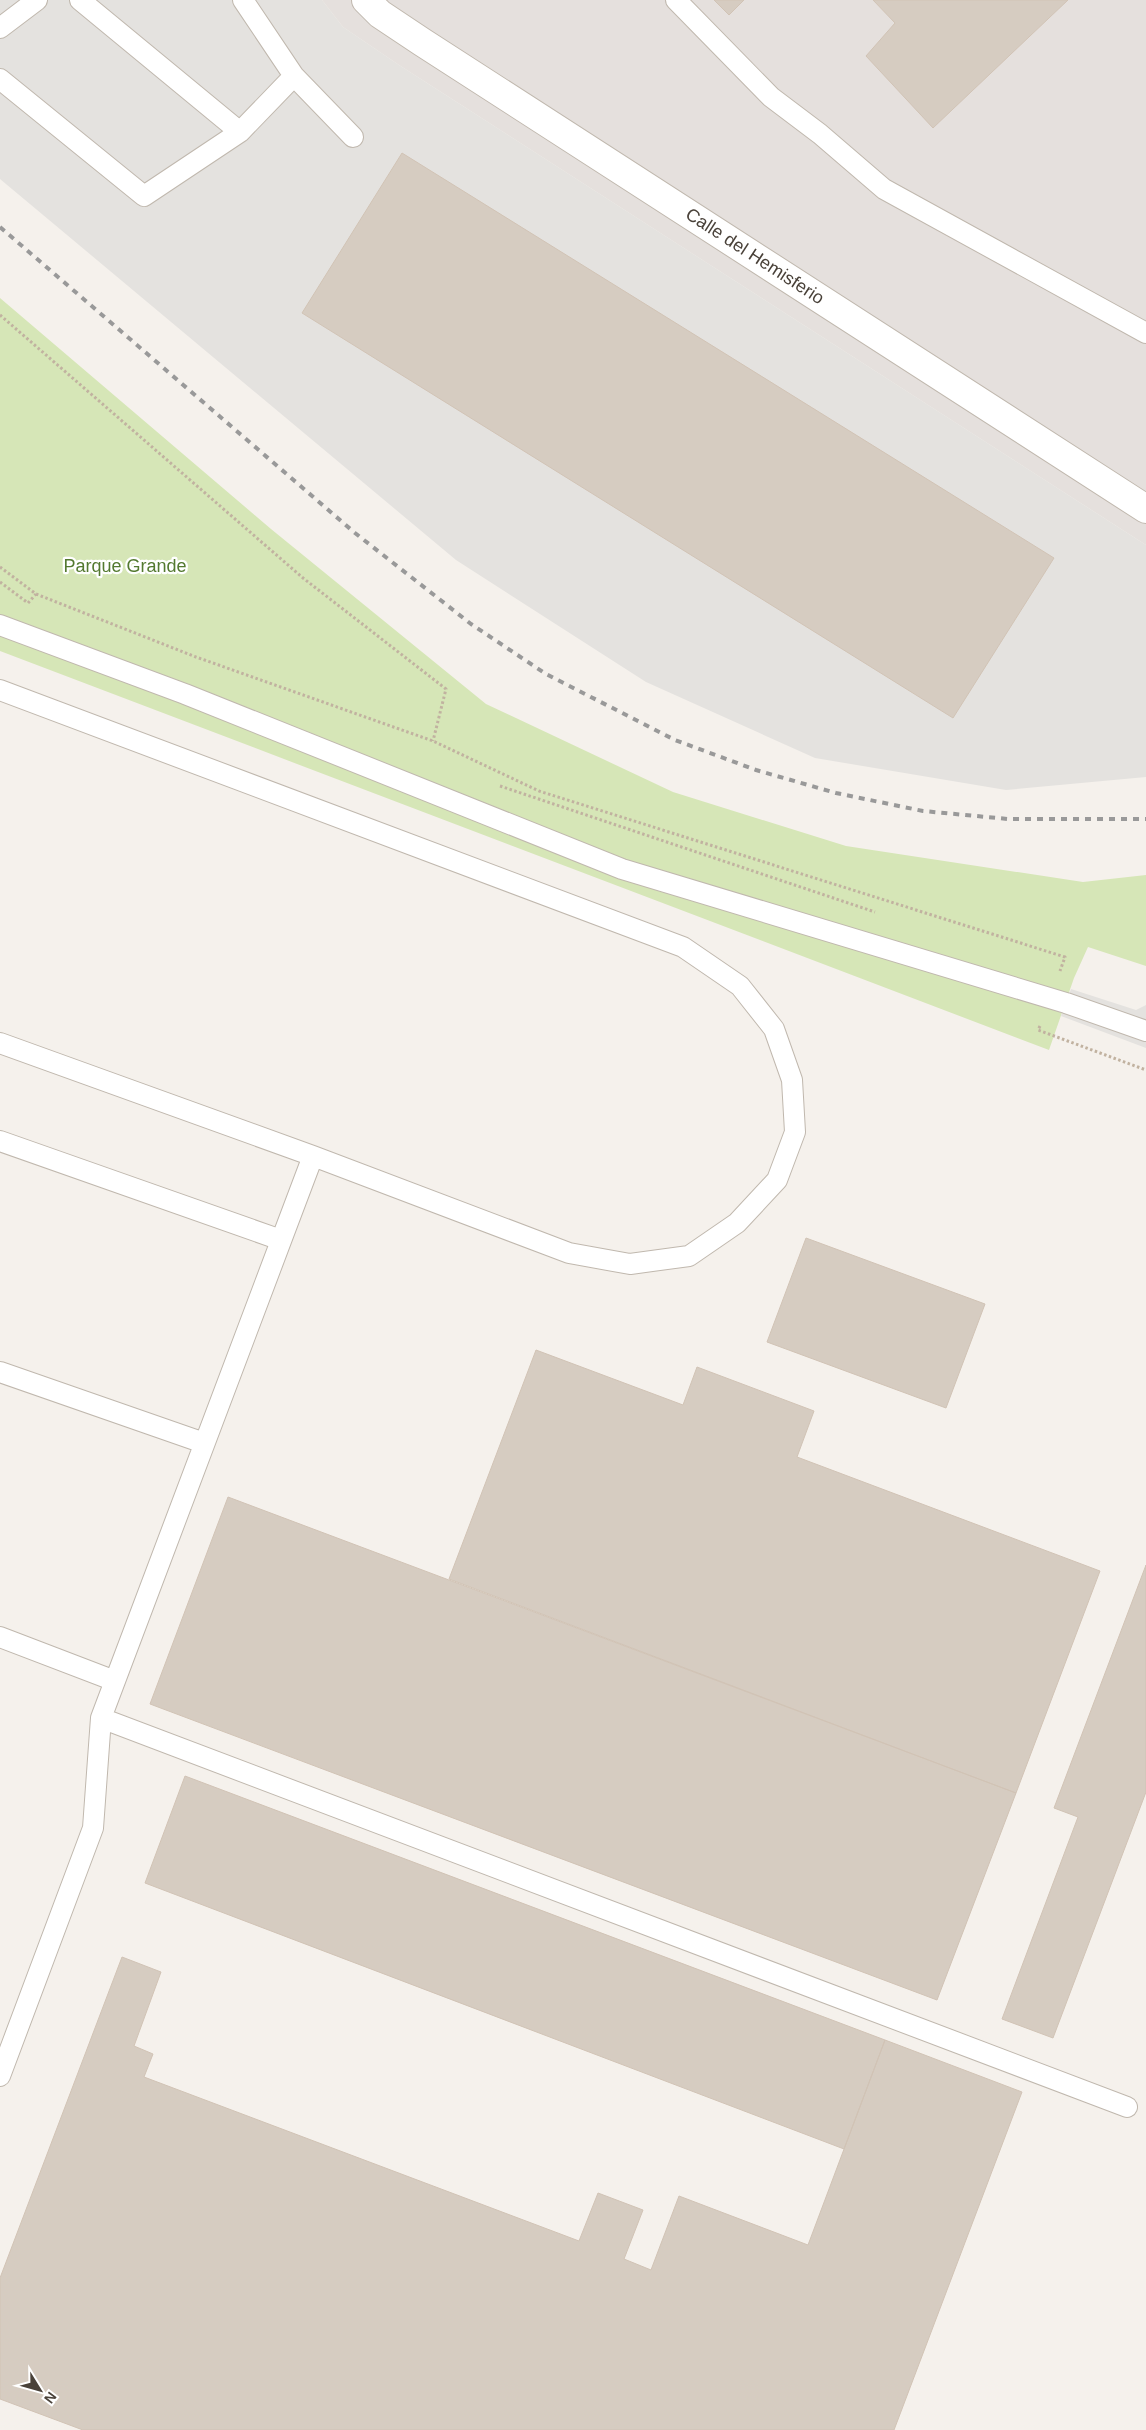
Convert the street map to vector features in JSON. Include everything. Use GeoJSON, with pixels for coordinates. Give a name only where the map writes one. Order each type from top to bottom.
{"type":"FeatureCollection","features":[{"type":"Feature","properties":{"kind":"street","name":"Calle del Hemisferio"},"geometry":{"type":"LineString","coordinates":[[366,0],[380,14],[422,42],[1144,503]]}},
{"type":"Feature","properties":{"kind":"lane"},"geometry":{"type":"LineString","coordinates":[[0,28],[37,0]]}},
{"type":"Feature","properties":{"kind":"lane"},"geometry":{"type":"LineString","coordinates":[[80,0],[240,132]]}},
{"type":"Feature","properties":{"kind":"lane"},"geometry":{"type":"LineString","coordinates":[[243,0],[294,76],[353,137]]}},
{"type":"Feature","properties":{"kind":"lane"},"geometry":{"type":"LineString","coordinates":[[676,0],[771,97],[820,134],[884,189],[1146,333]]}},
{"type":"Feature","properties":{"kind":"lane"},"geometry":{"type":"LineString","coordinates":[[0,79],[144,196],[240,132],[294,76]]}},
{"type":"Feature","properties":{"kind":"lane"},"geometry":{"type":"LineString","coordinates":[[0,625],[185,694],[622,869],[1050,998],[1146,1031]]}},
{"type":"Feature","properties":{"kind":"lane"},"geometry":{"type":"LineString","coordinates":[[0,690],[683,947],[740,986],[774,1029],[792,1080],[795,1132],[777,1180],[738,1223],[689,1256],[630,1264],[569,1253],[313,1156],[0,1043]]}},
{"type":"Feature","properties":{"kind":"lane"},"geometry":{"type":"LineString","coordinates":[[0,1140],[282,1240]]}},
{"type":"Feature","properties":{"kind":"lane"},"geometry":{"type":"LineString","coordinates":[[0,2076],[93,1828],[101,1718],[313,1156]]}},
{"type":"Feature","properties":{"kind":"lane"},"geometry":{"type":"LineString","coordinates":[[0,1372],[204,1443]]}},
{"type":"Feature","properties":{"kind":"lane"},"geometry":{"type":"LineString","coordinates":[[0,1638],[115,1681]]}},
{"type":"Feature","properties":{"kind":"lane"},"geometry":{"type":"LineString","coordinates":[[101,1718],[1127,2107]]}},
{"type":"Feature","properties":{"kind":"path"},"geometry":{"type":"LineString","coordinates":[[0,315],[303,578],[446,689],[433,741]]}},
{"type":"Feature","properties":{"kind":"path"},"geometry":{"type":"LineString","coordinates":[[0,567],[36,594],[196,657],[433,741],[539,791],[1065,957],[1059,973]]}},
{"type":"Feature","properties":{"kind":"path"},"geometry":{"type":"LineString","coordinates":[[0,582],[28,603],[37,606]]}},
{"type":"Feature","properties":{"kind":"path"},"geometry":{"type":"LineString","coordinates":[[497,785],[881,914]]}},
{"type":"Feature","properties":{"kind":"path"},"geometry":{"type":"LineString","coordinates":[[1050,970],[1067,976]]}},
{"type":"Feature","properties":{"kind":"path"},"geometry":{"type":"LineString","coordinates":[[1050,998],[1038,1030],[1146,1070]]}},
{"type":"Feature","properties":{"kind":"shaded area"},"geometry":{"type":"Polygon","coordinates":[[[0,0],[322,0],[343,27],[399,65],[1146,545],[1146,777],[1006,790],[815,758],[646,682],[456,560],[0,179],[0,0]]]}},
{"type":"Feature","properties":{"kind":"shaded area"},"geometry":{"type":"Polygon","coordinates":[[[322,0],[1146,0],[1146,545],[399,65],[343,27],[322,0]]]}},
{"type":"Feature","properties":{"kind":"shaded area"},"geometry":{"type":"Polygon","coordinates":[[[1071,989],[1136,1010],[1146,1005],[1146,1048],[1061,1016],[1071,989]]]}},
{"type":"Feature","properties":{"kind":"green space","name":"Parque Grande"},"geometry":{"type":"Polygon","coordinates":[[[0,298],[271,529],[486,704],[673,792],[846,846],[1083,882],[1146,875],[1146,966],[1088,947],[1074,978],[1049,1050],[0,651],[0,298]]]}},
{"type":"Feature","properties":{"kind":"building"},"geometry":{"type":"Polygon","coordinates":[[[714,0],[744,0],[729,15],[714,0]]]}},
{"type":"Feature","properties":{"kind":"building"},"geometry":{"type":"Polygon","coordinates":[[[873,0],[1068,0],[933,128],[866,56],[895,23],[873,0]]]}},
{"type":"Feature","properties":{"kind":"building"},"geometry":{"type":"Polygon","coordinates":[[[402,153],[1054,558],[953,718],[302,313],[402,153]]]}},
{"type":"Feature","properties":{"kind":"building"},"geometry":{"type":"Polygon","coordinates":[[[806,1238],[985,1304],[946,1408],[767,1342],[806,1238]]]}},
{"type":"Feature","properties":{"kind":"building"},"geometry":{"type":"Polygon","coordinates":[[[536,1350],[683,1405],[697,1367],[814,1411],[797,1457],[1100,1571],[1016,1793],[449,1579],[536,1350]]]}},
{"type":"Feature","properties":{"kind":"building"},"geometry":{"type":"Polygon","coordinates":[[[228,1497],[1016,1793],[937,2000],[150,1704],[228,1497]]]}},
{"type":"Feature","properties":{"kind":"building"},"geometry":{"type":"Polygon","coordinates":[[[1146,1565],[1146,1792],[1053,2038],[1002,2019],[1078,1817],[1054,1808],[1146,1565]]]}},
{"type":"Feature","properties":{"kind":"building"},"geometry":{"type":"Polygon","coordinates":[[[185,1776],[885,2040],[844,2149],[145,1883],[185,1776]]]}},
{"type":"Feature","properties":{"kind":"building"},"geometry":{"type":"Polygon","coordinates":[[[122,1957],[161,1972],[134,2046],[153,2054],[144,2077],[579,2241],[598,2193],[643,2210],[624,2259],[651,2270],[679,2196],[808,2245],[885,2040],[1022,2092],[894,2430],[83,2430],[0,2399],[0,2278],[122,1957]]]}},
{"type":"Feature","properties":{"kind":"railway"},"geometry":{"type":"LineString","coordinates":[[0,227],[355,533],[471,624],[546,674],[675,740],[756,770],[836,793],[923,811],[1008,819],[1146,819]]}}]}
